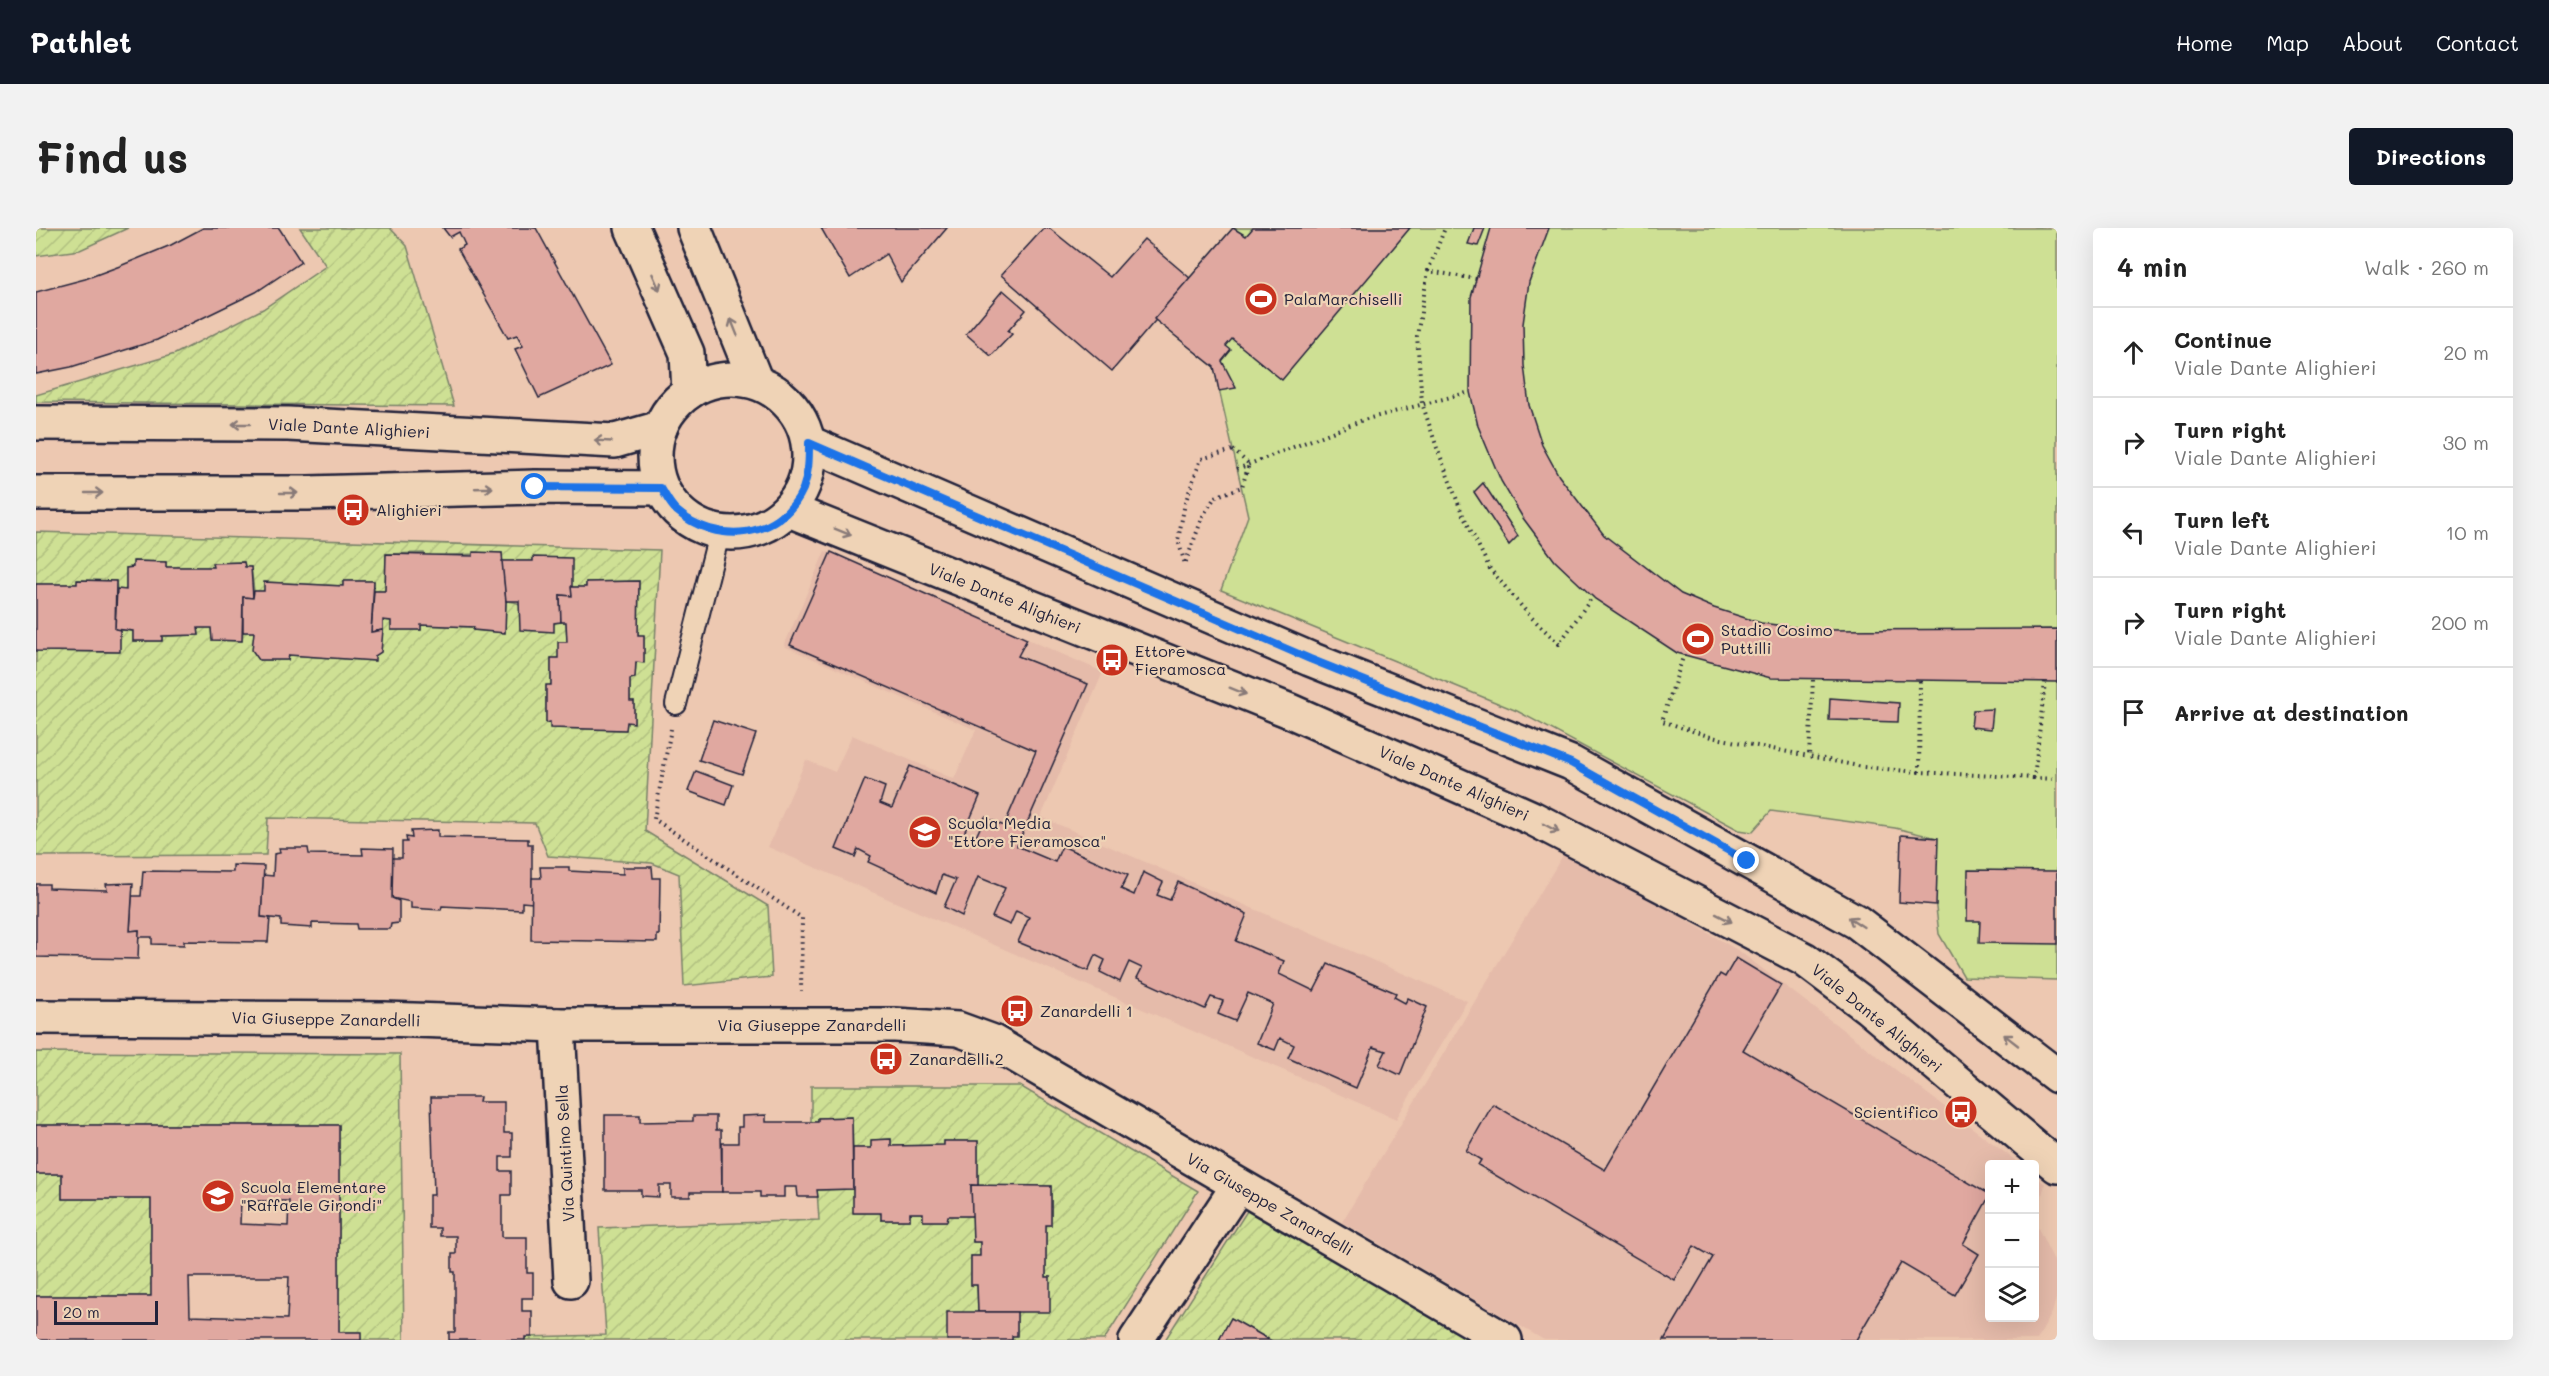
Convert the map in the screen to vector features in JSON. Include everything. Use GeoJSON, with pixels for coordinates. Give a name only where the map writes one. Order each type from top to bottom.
{"type":"FeatureCollection","features":[{"type":"Feature","properties":{"kind":"street"},"geometry":{"type":"LineString","coordinates":[[632,228],[687,353],[689,392]]}},
{"type":"Feature","properties":{"kind":"street"},"geometry":{"type":"LineString","coordinates":[[694,228],[756,382]]}},
{"type":"Feature","properties":{"kind":"street"},"geometry":{"type":"LineString","coordinates":[[737,378],[756,382],[775,391],[791,405],[803,423],[809,443],[810,468],[802,490],[789,510],[768,525],[744,534],[719,534],[695,525],[675,510],[661,488],[655,461],[660,428],[671,408],[689,392],[718,380],[737,378]]}},
{"type":"Feature","properties":{"kind":"street","name":"Viale Dante Alighieri"},"geometry":{"type":"LineString","coordinates":[[36,423],[288,424],[615,441],[660,428]]}},
{"type":"Feature","properties":{"kind":"street"},"geometry":{"type":"LineString","coordinates":[[809,443],[1310,659],[1571,763],[1857,922],[2057,1076]]}},
{"type":"Feature","properties":{"kind":"street"},"geometry":{"type":"LineString","coordinates":[[36,493],[308,494],[535,487],[661,488]]}},
{"type":"Feature","properties":{"kind":"street","name":"Viale Dante Alighieri"},"geometry":{"type":"LineString","coordinates":[[789,510],[1290,711],[1542,823],[1804,959],[1868,1007],[2057,1166]]}},
{"type":"Feature","properties":{"kind":"street","name":"Via Giuseppe Zanardelli"},"geometry":{"type":"LineString","coordinates":[[36,1017],[384,1019],[558,1025],[895,1025],[958,1029],[992,1041],[1506,1340]]}},
{"type":"Feature","properties":{"kind":"street","name":"Via Quintino Sella"},"geometry":{"type":"LineString","coordinates":[[558,1025],[572,1281]]}},
{"type":"Feature","properties":{"kind":"street"},"geometry":{"type":"LineString","coordinates":[[1136,1340],[1238,1186]]}},
{"type":"Feature","properties":{"kind":"lane"},"geometry":{"type":"LineString","coordinates":[[676,704],[719,534]]}},
{"type":"Feature","properties":{"kind":"path"},"geometry":{"type":"LineString","coordinates":[[1445,228],[1428,271],[1417,336],[1422,402],[1462,513],[1490,569],[1530,616],[1559,644],[1593,596]]}},
{"type":"Feature","properties":{"kind":"path"},"geometry":{"type":"LineString","coordinates":[[1428,271],[1476,279]]}},
{"type":"Feature","properties":{"kind":"path"},"geometry":{"type":"LineString","coordinates":[[1237,468],[1363,420],[1422,402],[1470,392]]}},
{"type":"Feature","properties":{"kind":"path"},"geometry":{"type":"LineString","coordinates":[[1233,450],[1249,464],[1242,487],[1215,497],[1203,516],[1185,564],[1179,540],[1185,503],[1201,459],[1233,450]]}},
{"type":"Feature","properties":{"kind":"path"},"geometry":{"type":"LineString","coordinates":[[1684,654],[1662,721],[1711,737],[1863,766],[1919,772],[2057,779]]}},
{"type":"Feature","properties":{"kind":"path"},"geometry":{"type":"LineString","coordinates":[[1809,756],[1813,680]]}},
{"type":"Feature","properties":{"kind":"path"},"geometry":{"type":"LineString","coordinates":[[1919,772],[1920,681]]}},
{"type":"Feature","properties":{"kind":"path"},"geometry":{"type":"LineString","coordinates":[[2034,778],[2045,682]]}},
{"type":"Feature","properties":{"kind":"path"},"geometry":{"type":"LineString","coordinates":[[676,704],[654,819],[802,918],[800,1024]]}},
{"type":"Feature","properties":{"kind":"shaded area","name":"Scuola Media \"Ettore Fieramosca\""},"geometry":{"type":"Polygon","coordinates":[[[825,551],[1103,672],[1041,817],[1467,1001],[1396,1119],[768,847],[806,760],[835,772],[852,735],[954,779],[976,730],[784,646],[825,551]]]}},
{"type":"Feature","properties":{"kind":"shaded area"},"geometry":{"type":"Polygon","coordinates":[[[1566,850],[1739,951],[2015,1160],[1985,1160],[1985,1322],[2039,1322],[2039,1230],[2057,1267],[2057,1295],[2052,1313],[2037,1340],[1544,1340],[1342,1222],[1566,850]]]}},
{"type":"Feature","properties":{"kind":"shaded area"},"geometry":{"type":"Polygon","coordinates":[[[2039,1179],[2045,1184],[2039,1206],[2039,1179]]]}},
{"type":"Feature","properties":{"kind":"green space"},"geometry":{"type":"Polygon","coordinates":[[[128,228],[80,250],[36,256],[36,229],[128,228]]]}},
{"type":"Feature","properties":{"kind":"green space"},"geometry":{"type":"Polygon","coordinates":[[[300,228],[390,228],[407,246],[454,406],[36,402],[36,395],[175,354],[263,309],[326,266],[300,228]]]}},
{"type":"Feature","properties":{"kind":"green space","name":"Stadio Cosimo Puttilli"},"geometry":{"type":"Polygon","coordinates":[[[1233,228],[2057,228],[2057,980],[1964,977],[1939,934],[1934,890],[1937,838],[1895,828],[1771,811],[1752,832],[1739,830],[1517,711],[1221,590],[1248,516],[1214,367],[1154,319],[1233,228]]]}},
{"type":"Feature","properties":{"kind":"green space"},"geometry":{"type":"Polygon","coordinates":[[[36,532],[660,550],[645,831],[768,906],[772,977],[684,986],[679,874],[652,863],[548,856],[535,823],[268,818],[266,855],[36,856],[36,651],[119,652],[120,630],[133,631],[133,641],[162,641],[162,636],[199,635],[198,628],[211,628],[212,640],[242,641],[243,632],[254,632],[253,650],[260,660],[288,660],[289,655],[374,661],[375,656],[381,652],[383,620],[391,621],[391,630],[421,630],[421,625],[474,627],[474,630],[505,633],[506,601],[515,602],[550,619],[566,622],[567,642],[558,658],[551,658],[551,685],[546,686],[546,722],[550,722],[551,728],[626,730],[627,722],[634,723],[634,701],[630,701],[630,679],[635,678],[636,662],[644,662],[644,636],[638,635],[639,581],[586,582],[586,587],[571,587],[533,557],[533,561],[502,561],[502,553],[425,556],[424,553],[386,554],[385,591],[374,591],[374,581],[343,581],[343,586],[265,582],[264,591],[254,591],[251,567],[245,567],[244,562],[213,563],[213,567],[166,567],[166,562],[134,561],[133,567],[126,568],[126,590],[117,589],[116,581],[78,580],[77,584],[36,584],[36,532]]]}},
{"type":"Feature","properties":{"kind":"green space"},"geometry":{"type":"Polygon","coordinates":[[[36,1052],[400,1054],[404,1340],[361,1340],[360,1332],[339,1332],[339,1125],[36,1125],[36,1052]]]}},
{"type":"Feature","properties":{"kind":"green space"},"geometry":{"type":"Polygon","coordinates":[[[811,1086],[1020,1086],[1198,1191],[1104,1340],[1012,1340],[1012,1336],[1017,1335],[1017,1312],[1050,1277],[1046,1277],[1046,1225],[1051,1225],[1051,1186],[978,1186],[978,1141],[944,1141],[944,1145],[891,1146],[891,1139],[872,1140],[871,1148],[853,1148],[852,1117],[818,1118],[818,1122],[811,1122],[811,1086]]]}},
{"type":"Feature","properties":{"kind":"green space"},"geometry":{"type":"Polygon","coordinates":[[[36,1174],[62,1174],[62,1199],[151,1199],[151,1296],[36,1296],[36,1174]]]}},
{"type":"Feature","properties":{"kind":"green space"},"geometry":{"type":"Polygon","coordinates":[[[853,1189],[854,1213],[881,1213],[881,1220],[910,1220],[910,1213],[923,1213],[923,1221],[947,1221],[948,1216],[973,1216],[973,1242],[980,1242],[980,1256],[971,1256],[971,1285],[977,1285],[978,1312],[947,1340],[525,1340],[525,1337],[606,1335],[599,1228],[819,1220],[817,1190],[853,1189]]]}},
{"type":"Feature","properties":{"kind":"green space"},"geometry":{"type":"Polygon","coordinates":[[[1247,1211],[1475,1340],[1270,1340],[1231,1318],[1219,1340],[1165,1340],[1247,1211]]]}},
{"type":"Feature","properties":{"kind":"building"},"geometry":{"type":"Polygon","coordinates":[[[203,228],[279,228],[301,262],[256,292],[157,340],[71,367],[36,374],[36,292],[85,279],[120,266],[171,245],[203,228]]]}},
{"type":"Feature","properties":{"kind":"building"},"geometry":{"type":"Polygon","coordinates":[[[443,228],[536,228],[611,365],[539,398],[515,349],[523,346],[517,335],[508,338],[458,249],[465,245],[459,232],[450,237],[443,228]]]}},
{"type":"Feature","properties":{"kind":"building"},"geometry":{"type":"Polygon","coordinates":[[[821,228],[947,228],[901,282],[886,254],[850,278],[821,228]]]}},
{"type":"Feature","properties":{"kind":"building"},"geometry":{"type":"Polygon","coordinates":[[[1044,228],[1049,228],[1110,277],[1144,239],[1191,279],[1112,371],[1001,275],[1044,228]]]}},
{"type":"Feature","properties":{"kind":"building","name":"PalaMarchiselli"},"geometry":{"type":"Polygon","coordinates":[[[1233,228],[1246,236],[1253,228],[1410,228],[1282,380],[1232,339],[1226,346],[1231,350],[1222,361],[1236,388],[1219,391],[1214,367],[1154,319],[1233,228]]]}},
{"type":"Feature","properties":{"kind":"building"},"geometry":{"type":"Polygon","coordinates":[[[1474,228],[1485,228],[1478,246],[1468,244],[1474,228]]]}},
{"type":"Feature","properties":{"kind":"building"},"geometry":{"type":"Polygon","coordinates":[[[1491,228],[1549,228],[1529,282],[1523,324],[1524,365],[1529,405],[1542,445],[1559,476],[1604,535],[1681,594],[1714,608],[1761,623],[1818,630],[2057,629],[2057,682],[1771,678],[1677,653],[1595,599],[1555,561],[1523,518],[1501,481],[1478,426],[1470,392],[1471,297],[1491,228]]]}},
{"type":"Feature","properties":{"kind":"building"},"geometry":{"type":"Polygon","coordinates":[[[1003,290],[1026,310],[1008,331],[1012,334],[991,356],[966,334],[1003,290]]]}},
{"type":"Feature","properties":{"kind":"building"},"geometry":{"type":"Polygon","coordinates":[[[1483,483],[1518,536],[1509,545],[1474,492],[1483,483]]]}},
{"type":"Feature","properties":{"kind":"building"},"geometry":{"type":"Polygon","coordinates":[[[473,552],[502,553],[506,601],[505,633],[473,630],[474,627],[421,625],[421,630],[391,630],[391,621],[383,620],[383,630],[371,632],[374,591],[385,591],[386,554],[473,556],[473,552]]]}},
{"type":"Feature","properties":{"kind":"building","name":"Scuola Media \"Ettore Fieramosca\""},"geometry":{"type":"Polygon","coordinates":[[[831,552],[1027,639],[1018,656],[1088,684],[1017,846],[1055,862],[1062,846],[1128,875],[1121,889],[1134,895],[1143,872],[1163,882],[1157,895],[1170,900],[1178,882],[1247,914],[1236,941],[1284,961],[1279,974],[1314,991],[1328,964],[1396,993],[1394,997],[1405,1003],[1408,998],[1427,1007],[1400,1075],[1379,1065],[1386,1051],[1373,1047],[1356,1088],[1288,1058],[1294,1045],[1280,1038],[1275,1050],[1257,1043],[1273,1004],[1248,993],[1235,1021],[1218,1014],[1223,1001],[1211,997],[1205,1009],[1137,978],[1142,968],[1129,962],[1120,982],[1100,972],[1105,960],[1095,955],[1088,971],[1018,942],[1029,917],[1016,911],[1010,925],[992,917],[1005,888],[978,877],[962,916],[944,907],[956,880],[942,875],[936,893],[868,862],[871,856],[858,849],[855,857],[836,849],[865,779],[885,787],[880,803],[892,808],[910,766],[980,796],[962,838],[973,843],[985,817],[1004,826],[1036,751],[790,645],[831,552]]]}},
{"type":"Feature","properties":{"kind":"building"},"geometry":{"type":"Polygon","coordinates":[[[533,557],[572,558],[572,596],[560,595],[561,622],[554,623],[554,632],[520,630],[519,601],[506,601],[502,561],[533,561],[533,557]]]}},
{"type":"Feature","properties":{"kind":"building"},"geometry":{"type":"Polygon","coordinates":[[[133,561],[166,562],[166,567],[213,567],[212,563],[244,562],[245,567],[251,567],[253,598],[243,597],[242,641],[212,640],[211,628],[198,628],[199,635],[162,636],[162,641],[133,641],[133,631],[115,629],[117,589],[126,590],[126,568],[133,567],[133,561]]]}},
{"type":"Feature","properties":{"kind":"building"},"geometry":{"type":"Polygon","coordinates":[[[77,580],[116,581],[115,629],[120,630],[120,652],[36,651],[36,584],[77,584],[77,580]]]}},
{"type":"Feature","properties":{"kind":"building"},"geometry":{"type":"Polygon","coordinates":[[[343,581],[374,581],[371,632],[383,630],[381,652],[375,656],[375,661],[289,655],[288,660],[259,660],[252,650],[254,632],[243,632],[243,597],[253,598],[254,591],[264,591],[264,582],[343,586],[343,581]]]}},
{"type":"Feature","properties":{"kind":"building"},"geometry":{"type":"Polygon","coordinates":[[[639,581],[638,635],[644,635],[644,663],[636,662],[635,678],[630,679],[630,701],[634,701],[634,723],[627,722],[626,730],[550,728],[550,722],[546,723],[546,685],[551,685],[551,658],[558,658],[558,642],[567,642],[566,622],[561,622],[560,595],[572,596],[571,587],[586,587],[586,582],[639,581]]]}},
{"type":"Feature","properties":{"kind":"building"},"geometry":{"type":"Polygon","coordinates":[[[1830,698],[1899,703],[1898,722],[1829,720],[1830,698]]]}},
{"type":"Feature","properties":{"kind":"building"},"geometry":{"type":"Polygon","coordinates":[[[1993,709],[1991,729],[1971,727],[1973,710],[1993,709]]]}},
{"type":"Feature","properties":{"kind":"building"},"geometry":{"type":"Polygon","coordinates":[[[713,720],[756,734],[742,774],[699,760],[713,720]]]}},
{"type":"Feature","properties":{"kind":"building"},"geometry":{"type":"Polygon","coordinates":[[[696,771],[733,785],[726,805],[688,791],[696,771]]]}},
{"type":"Feature","properties":{"kind":"building"},"geometry":{"type":"Polygon","coordinates":[[[438,830],[438,837],[528,839],[528,844],[532,844],[532,903],[522,902],[522,910],[442,906],[441,910],[411,908],[411,902],[392,898],[392,858],[402,858],[402,842],[407,842],[406,837],[412,838],[411,831],[438,830]]]}},
{"type":"Feature","properties":{"kind":"building"},"geometry":{"type":"Polygon","coordinates":[[[1901,835],[1938,838],[1936,905],[1899,902],[1901,835]]]}},
{"type":"Feature","properties":{"kind":"building"},"geometry":{"type":"Polygon","coordinates":[[[279,848],[308,848],[309,854],[363,855],[362,848],[393,849],[392,898],[399,901],[399,923],[391,924],[390,929],[357,929],[356,924],[312,923],[312,928],[281,926],[281,919],[261,917],[263,875],[273,876],[274,854],[280,853],[279,848]]]}},
{"type":"Feature","properties":{"kind":"building"},"geometry":{"type":"Polygon","coordinates":[[[233,865],[264,866],[261,917],[270,918],[268,942],[184,941],[184,945],[152,944],[152,937],[138,937],[139,930],[130,931],[132,896],[141,896],[143,871],[233,872],[233,865]]]}},
{"type":"Feature","properties":{"kind":"building"},"geometry":{"type":"Polygon","coordinates":[[[540,867],[569,867],[569,871],[623,874],[623,867],[652,867],[653,878],[660,878],[657,942],[531,940],[532,878],[541,878],[540,867]]]}},
{"type":"Feature","properties":{"kind":"building"},"geometry":{"type":"Polygon","coordinates":[[[1968,870],[2057,871],[2057,944],[1979,943],[1980,921],[1967,921],[1968,870]]]}},
{"type":"Feature","properties":{"kind":"building"},"geometry":{"type":"Polygon","coordinates":[[[133,883],[130,931],[139,930],[138,959],[36,957],[36,884],[49,884],[49,888],[107,890],[106,884],[133,883]]]}},
{"type":"Feature","properties":{"kind":"building"},"geometry":{"type":"Polygon","coordinates":[[[1736,958],[1781,985],[1743,1050],[1985,1192],[1985,1204],[1963,1244],[1979,1254],[1955,1295],[1901,1263],[1856,1340],[1664,1340],[1713,1257],[1694,1246],[1674,1280],[1478,1165],[1481,1160],[1466,1151],[1493,1104],[1605,1170],[1720,974],[1725,977],[1736,958]]]}},
{"type":"Feature","properties":{"kind":"building"},"geometry":{"type":"Polygon","coordinates":[[[431,1097],[480,1097],[479,1102],[504,1102],[504,1133],[512,1133],[512,1157],[500,1157],[500,1171],[511,1171],[511,1195],[502,1195],[502,1237],[527,1237],[527,1273],[533,1273],[533,1298],[522,1298],[522,1311],[532,1311],[532,1337],[525,1337],[525,1340],[449,1340],[449,1332],[455,1332],[455,1272],[452,1272],[452,1254],[456,1254],[456,1236],[440,1236],[440,1228],[429,1228],[429,1195],[434,1195],[431,1097]]]}},
{"type":"Feature","properties":{"kind":"building"},"geometry":{"type":"Polygon","coordinates":[[[605,1115],[640,1115],[640,1122],[693,1121],[693,1116],[716,1116],[716,1130],[721,1130],[722,1192],[690,1192],[690,1197],[671,1197],[671,1185],[659,1185],[659,1197],[641,1196],[641,1190],[605,1190],[605,1115]]]}},
{"type":"Feature","properties":{"kind":"building"},"geometry":{"type":"Polygon","coordinates":[[[766,1115],[766,1122],[818,1122],[818,1118],[852,1117],[853,1189],[817,1190],[818,1197],[798,1197],[797,1187],[784,1187],[784,1197],[760,1197],[760,1192],[722,1192],[722,1143],[738,1143],[738,1127],[742,1127],[742,1116],[766,1115]]]}},
{"type":"Feature","properties":{"kind":"building"},"geometry":{"type":"Polygon","coordinates":[[[36,1125],[339,1125],[339,1332],[361,1332],[361,1340],[36,1340],[36,1296],[151,1296],[151,1199],[62,1199],[62,1174],[36,1174],[36,1125]],[[241,1201],[240,1224],[288,1226],[289,1201],[241,1201]],[[189,1277],[190,1316],[287,1319],[289,1277],[189,1277]]]}},
{"type":"Feature","properties":{"kind":"building"},"geometry":{"type":"Polygon","coordinates":[[[891,1139],[891,1146],[944,1145],[944,1141],[978,1141],[978,1186],[971,1185],[973,1216],[948,1216],[947,1221],[923,1221],[923,1213],[910,1213],[910,1220],[881,1220],[881,1213],[853,1213],[853,1148],[871,1148],[871,1140],[891,1139]]]}},
{"type":"Feature","properties":{"kind":"building"},"geometry":{"type":"Polygon","coordinates":[[[971,1185],[1051,1186],[1051,1225],[1046,1225],[1046,1277],[1050,1277],[1050,1312],[978,1312],[977,1285],[971,1285],[971,1256],[980,1256],[980,1242],[973,1242],[971,1185]]]}},
{"type":"Feature","properties":{"kind":"building"},"geometry":{"type":"Polygon","coordinates":[[[947,1312],[1017,1312],[1017,1336],[1012,1336],[1012,1340],[947,1340],[947,1312]]]}},
{"type":"Feature","properties":{"kind":"building"},"geometry":{"type":"Polygon","coordinates":[[[1231,1318],[1270,1340],[1219,1340],[1231,1318]]]}},
{"type":"Feature","properties":{"kind":"place","name":"PalaMarchiselli"},"geometry":{"type":"Point","coordinates":[1261,299]}},
{"type":"Feature","properties":{"kind":"place","name":"Alighieri"},"geometry":{"type":"Point","coordinates":[353,510]}},
{"type":"Feature","properties":{"kind":"place","name":"Stadio Cosimo Puttilli"},"geometry":{"type":"Point","coordinates":[1698,639]}},
{"type":"Feature","properties":{"kind":"place","name":"Ettore Fieramosca"},"geometry":{"type":"Point","coordinates":[1112,660]}},
{"type":"Feature","properties":{"kind":"place","name":"Scuola Media \"Ettore Fieramosca\""},"geometry":{"type":"Point","coordinates":[925,832]}},
{"type":"Feature","properties":{"kind":"place","name":"Zanardelli 1"},"geometry":{"type":"Point","coordinates":[1017,1011]}},
{"type":"Feature","properties":{"kind":"place","name":"Zanardelli 2"},"geometry":{"type":"Point","coordinates":[886,1059]}},
{"type":"Feature","properties":{"kind":"place","name":"Scientifico"},"geometry":{"type":"Point","coordinates":[1961,1112]}},
{"type":"Feature","properties":{"kind":"place","name":"Scuola Elementare \"Raffaele Girondi\""},"geometry":{"type":"Point","coordinates":[218,1196]}},
{"type":"Feature","properties":{"kind":"route"},"geometry":{"type":"LineString","coordinates":[[535,487],[661,488],[675,510],[695,525],[719,534],[744,534],[768,525],[789,510],[802,490],[810,468],[809,443],[1310,659],[1571,763],[1747,861]]}}]}
